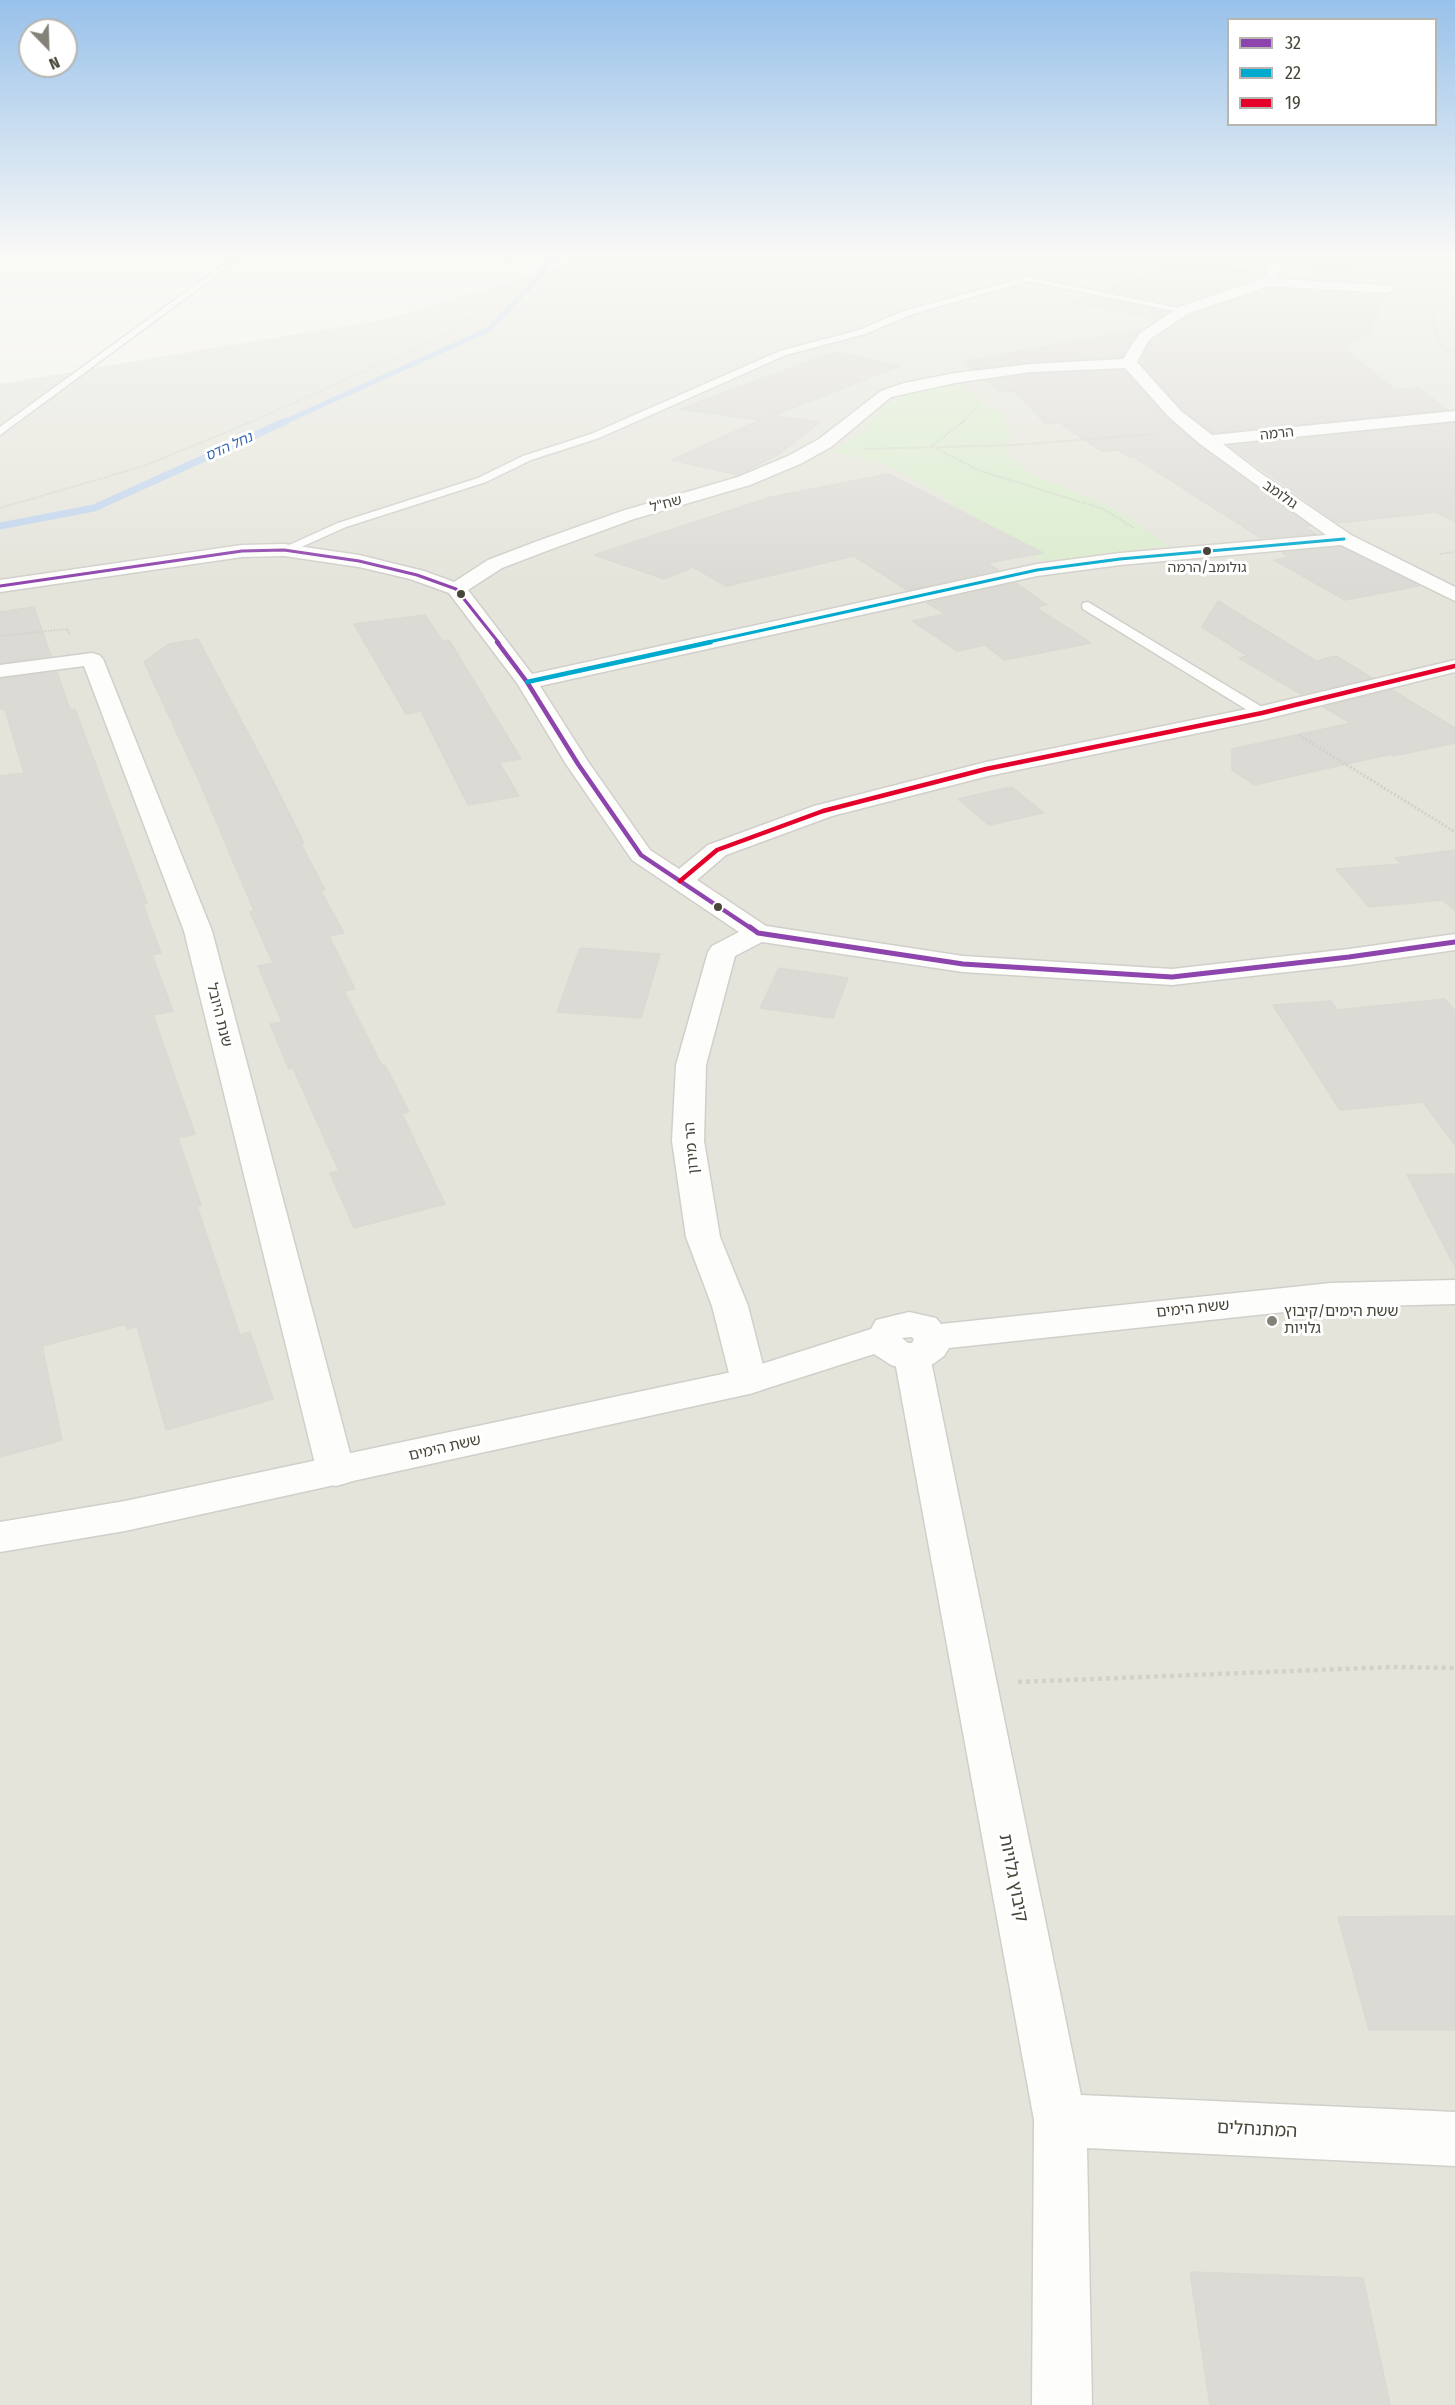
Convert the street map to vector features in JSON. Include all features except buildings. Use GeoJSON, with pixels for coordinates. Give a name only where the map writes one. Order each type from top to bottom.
{"type":"FeatureCollection","features":[{"type":"Feature","properties":{"kind":"street","name":"שח\"ל"},"geometry":{"type":"LineString","coordinates":[[456,590],[495,564],[628,515],[744,481],[825,443],[886,394],[920,384],[955,378],[1042,367],[1080,365]]}},
{"type":"Feature","properties":{"kind":"street","name":"גולומב"},"geometry":{"type":"LineString","coordinates":[[1131,365],[1175,414],[1201,436],[1344,539],[1455,595]]}},
{"type":"Feature","properties":{"kind":"street","name":"הרמה"},"geometry":{"type":"LineString","coordinates":[[1201,436],[1455,416]]}},
{"type":"Feature","properties":{"kind":"street"},"geometry":{"type":"LineString","coordinates":[[527,682],[974,582],[1049,568],[1344,539]]}},
{"type":"Feature","properties":{"kind":"street"},"geometry":{"type":"LineString","coordinates":[[0,586],[242,551],[284,550],[359,561],[417,574],[456,590],[475,611],[527,682],[578,764],[641,855],[758,933],[963,964],[1172,977],[1349,957],[1455,942]]}},
{"type":"Feature","properties":{"kind":"street","name":"שנת היובל"},"geometry":{"type":"LineString","coordinates":[[0,672],[92,659],[198,931],[336,1473]]}},
{"type":"Feature","properties":{"kind":"street"},"geometry":{"type":"LineString","coordinates":[[680,881],[717,850],[823,811],[986,769],[1263,713],[1455,666]]}},
{"type":"Feature","properties":{"kind":"street","name":"הר מירון"},"geometry":{"type":"LineString","coordinates":[[749,1381],[730,1306],[703,1237],[688,1141],[691,1065],[722,952],[758,933]]}},
{"type":"Feature","properties":{"kind":"street","name":"ששת הימים"},"geometry":{"type":"LineString","coordinates":[[0,1537],[125,1516],[336,1473],[909,1344],[1331,1295],[1455,1292]]}},
{"type":"Feature","properties":{"kind":"street","name":"קיבוץ גלויות"},"geometry":{"type":"LineString","coordinates":[[909,1344],[1060,2120],[1062,2405]]}},
{"type":"Feature","properties":{"kind":"street","name":"המתנחלים"},"geometry":{"type":"LineString","coordinates":[[1060,2120],[1455,2139]]}},
{"type":"Feature","properties":{"kind":"lane"},"geometry":{"type":"LineString","coordinates":[[0,432],[91,365]]}},
{"type":"Feature","properties":{"kind":"lane"},"geometry":{"type":"LineString","coordinates":[[284,550],[342,525],[482,480],[527,458],[595,436],[755,365]]}},
{"type":"Feature","properties":{"kind":"lane"},"geometry":{"type":"LineString","coordinates":[[1088,606],[1263,713]]}},
{"type":"Feature","properties":{"kind":"path"},"geometry":{"type":"LineString","coordinates":[[0,508],[144,466],[254,421],[378,365]]}},
{"type":"Feature","properties":{"kind":"path"},"geometry":{"type":"LineString","coordinates":[[932,446],[959,427],[984,396],[955,378]]}},
{"type":"Feature","properties":{"kind":"path"},"geometry":{"type":"LineString","coordinates":[[809,451],[1014,445],[1201,436]]}},
{"type":"Feature","properties":{"kind":"path"},"geometry":{"type":"LineString","coordinates":[[932,446],[978,470],[1103,510],[1179,554]]}},
{"type":"Feature","properties":{"kind":"path"},"geometry":{"type":"LineString","coordinates":[[1263,713],[1455,832]]}},
{"type":"Feature","properties":{"kind":"path"},"geometry":{"type":"LineString","coordinates":[[975,1683],[1392,1667],[1455,1668]]}},
{"type":"Feature","properties":{"kind":"shaded area"},"geometry":{"type":"Polygon","coordinates":[[[112,365],[1455,365],[1455,2405],[0,2405],[0,384],[112,365]]]}},
{"type":"Feature","properties":{"kind":"green space"},"geometry":{"type":"Polygon","coordinates":[[[959,383],[1003,416],[1011,437],[1005,451],[1027,472],[1113,508],[1169,546],[1043,561],[919,482],[880,462],[832,452],[866,428],[886,406],[912,392],[959,383]]]}},
{"type":"Feature","properties":{"kind":"waterway","name":"נחל הדס"},"geometry":{"type":"LineString","coordinates":[[282,423],[410,365]]}},
{"type":"Feature","properties":{"kind":"waterway","name":"נחל הדס"},"geometry":{"type":"LineString","coordinates":[[0,526],[94,508],[286,421]]}},
{"type":"Feature","properties":{"kind":"transit line","name":"22"},"geometry":{"type":"LineString","coordinates":[[527,682],[1037,570],[1120,559],[1344,539]]}},
{"type":"Feature","properties":{"kind":"transit line","name":"32"},"geometry":{"type":"LineString","coordinates":[[0,586],[242,551],[284,550],[359,561],[417,575],[456,589],[527,682],[578,764],[641,855],[758,933],[963,964],[1172,977],[1349,957],[1455,942]]}},
{"type":"Feature","properties":{"kind":"transit line","name":"19"},"geometry":{"type":"LineString","coordinates":[[680,881],[717,850],[823,811],[986,769],[1262,713],[1455,666]]}},
{"type":"Feature","properties":{"kind":"place","name":"גולומב/הרמה"},"geometry":{"type":"Point","coordinates":[1207,551]}},
{"type":"Feature","properties":{"kind":"place","name":"ששת הימים/קיבוץ גלויות"},"geometry":{"type":"Point","coordinates":[1272,1321]}}]}
